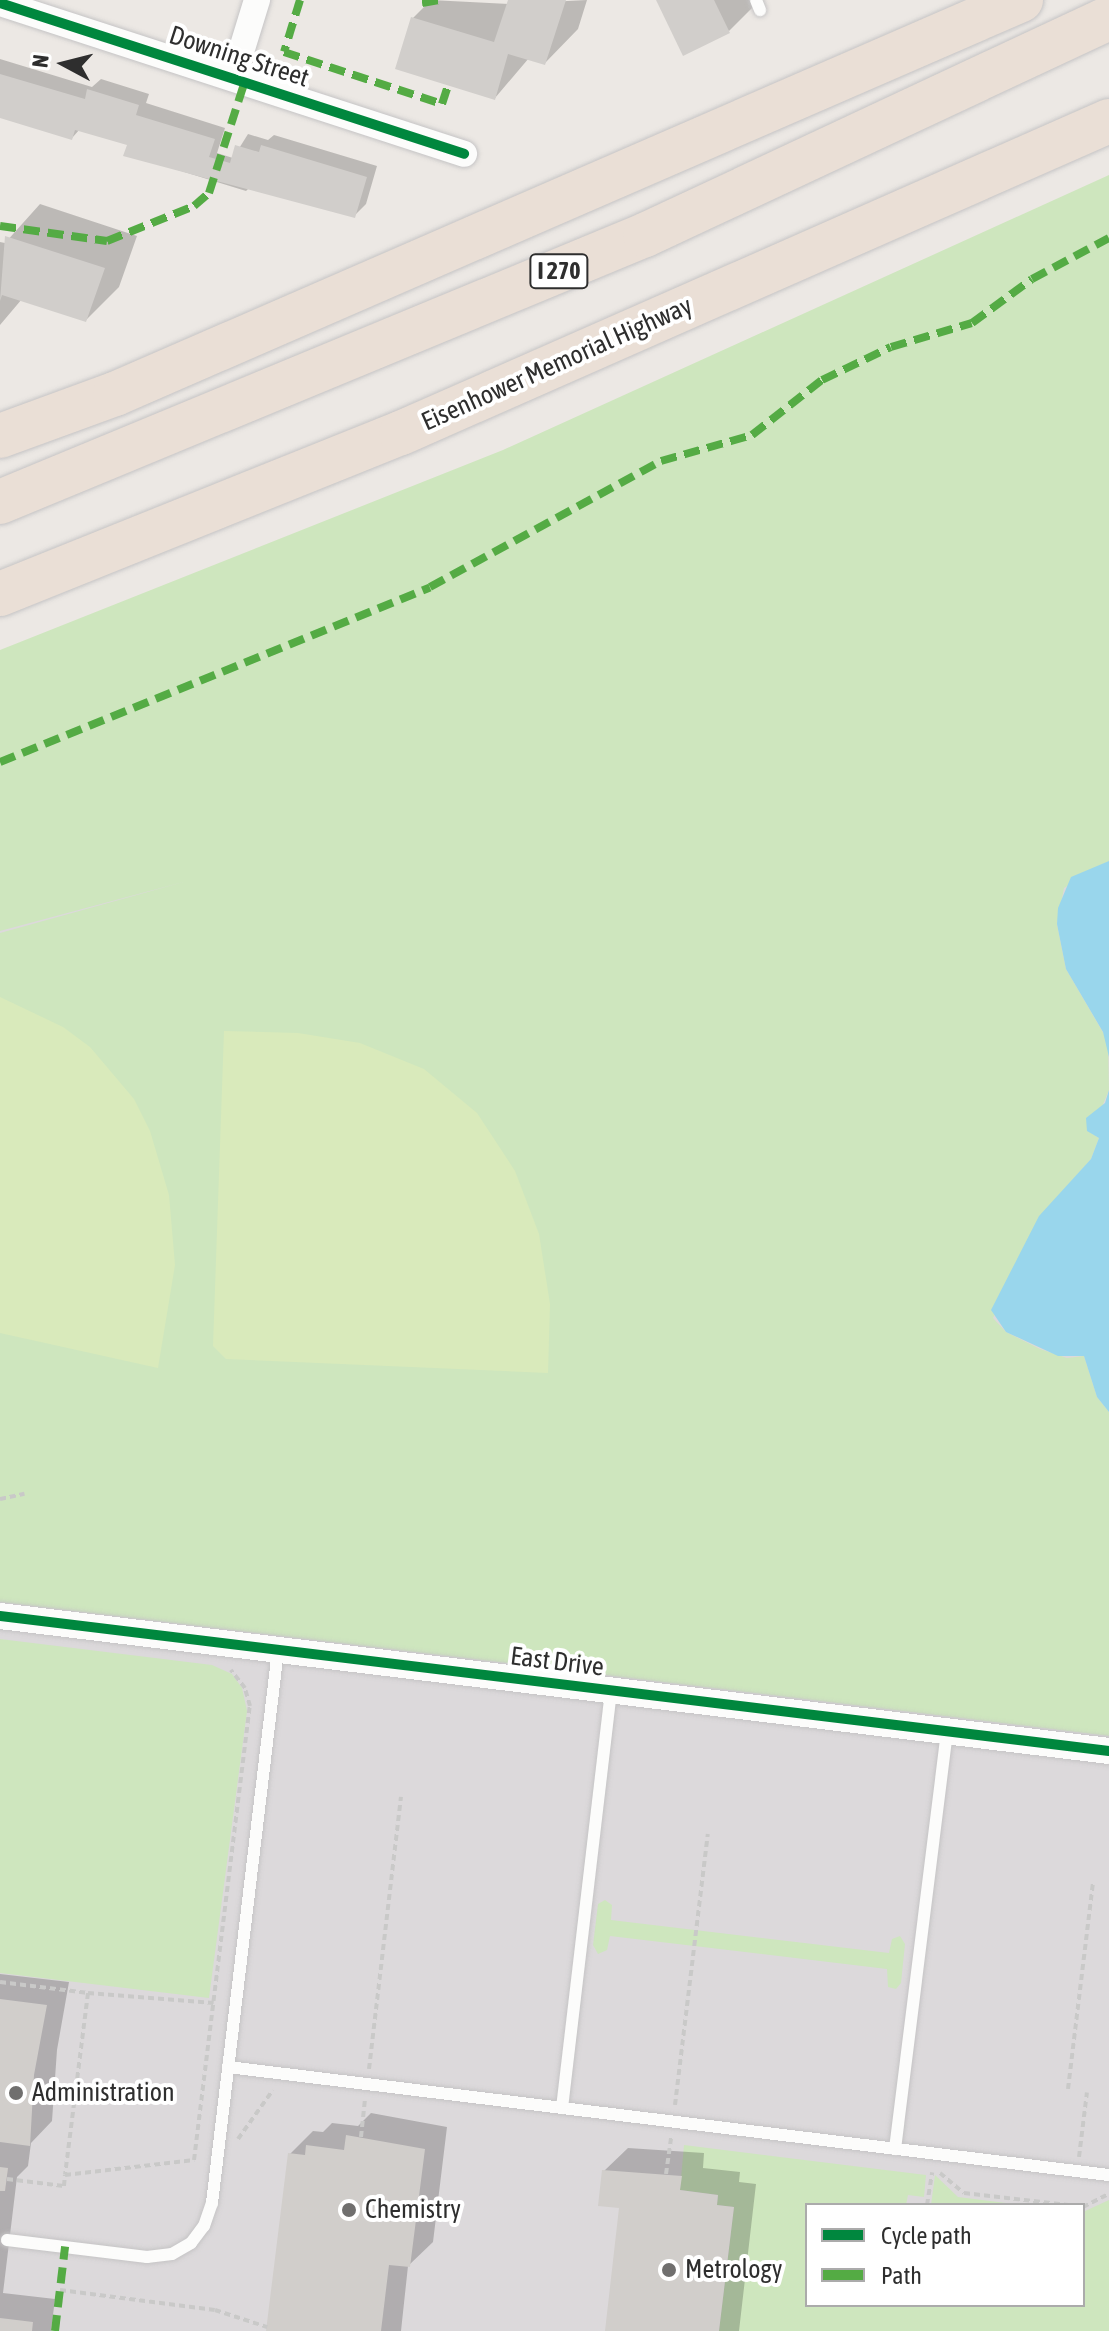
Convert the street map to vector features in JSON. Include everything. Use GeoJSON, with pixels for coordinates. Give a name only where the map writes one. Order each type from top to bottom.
{"type":"FeatureCollection","features":[{"type":"Feature","properties":{"kind":"highway","name":"I 270"},"geometry":{"type":"LineString","coordinates":[[0,436],[115,394],[1021,0]]}},
{"type":"Feature","properties":{"kind":"highway","name":"I 270"},"geometry":{"type":"LineString","coordinates":[[0,502],[645,235],[1109,18]]}},
{"type":"Feature","properties":{"kind":"highway","name":"Eisenhower Memorial Highway"},"geometry":{"type":"LineString","coordinates":[[0,594],[401,433],[1109,121]]}},
{"type":"Feature","properties":{"kind":"street"},"geometry":{"type":"LineString","coordinates":[[233,78],[257,0]]}},
{"type":"Feature","properties":{"kind":"street","name":"Downing Street"},"geometry":{"type":"LineString","coordinates":[[0,3],[464,154]]}},
{"type":"Feature","properties":{"kind":"street","name":"East Drive"},"geometry":{"type":"LineString","coordinates":[[0,1616],[1109,1751]]}},
{"type":"Feature","properties":{"kind":"lane"},"geometry":{"type":"LineString","coordinates":[[7,2240],[147,2257],[172,2254],[191,2243],[212,2203],[278,1650]]}},
{"type":"Feature","properties":{"kind":"lane"},"geometry":{"type":"LineString","coordinates":[[562,2108],[611,1690]]}},
{"type":"Feature","properties":{"kind":"lane"},"geometry":{"type":"LineString","coordinates":[[895,2149],[947,1731]]}},
{"type":"Feature","properties":{"kind":"lane"},"geometry":{"type":"LineString","coordinates":[[228,2067],[1109,2175]]}},
{"type":"Feature","properties":{"kind":"path"},"geometry":{"type":"LineString","coordinates":[[0,1499],[24,1494]]}},
{"type":"Feature","properties":{"kind":"path"},"geometry":{"type":"LineString","coordinates":[[65,2175],[194,2160],[250,1706],[242,1681],[224,1666]]}},
{"type":"Feature","properties":{"kind":"path"},"geometry":{"type":"LineString","coordinates":[[369,2071],[401,1797]]}},
{"type":"Feature","properties":{"kind":"path"},"geometry":{"type":"LineString","coordinates":[[674,2108],[708,1834]]}},
{"type":"Feature","properties":{"kind":"path"},"geometry":{"type":"LineString","coordinates":[[1068,2089],[1093,1881]]}},
{"type":"Feature","properties":{"kind":"path"},"geometry":{"type":"LineString","coordinates":[[0,1982],[214,2003]]}},
{"type":"Feature","properties":{"kind":"path"},"geometry":{"type":"LineString","coordinates":[[7,2179],[64,2186],[88,1993]]}},
{"type":"Feature","properties":{"kind":"path"},"geometry":{"type":"LineString","coordinates":[[232,2139],[241,2140],[271,2090],[287,2092]]}},
{"type":"Feature","properties":{"kind":"path"},"geometry":{"type":"LineString","coordinates":[[1078,2171],[1087,2092]]}},
{"type":"Feature","properties":{"kind":"path"},"geometry":{"type":"LineString","coordinates":[[350,2099],[381,2103]]}},
{"type":"Feature","properties":{"kind":"path"},"geometry":{"type":"LineString","coordinates":[[361,2137],[366,2099]]}},
{"type":"Feature","properties":{"kind":"path"},"geometry":{"type":"LineString","coordinates":[[656,2136],[686,2140]]}},
{"type":"Feature","properties":{"kind":"path"},"geometry":{"type":"LineString","coordinates":[[666,2174],[671,2136]]}},
{"type":"Feature","properties":{"kind":"path"},"geometry":{"type":"LineString","coordinates":[[917,2167],[932,2169],[964,2193],[1051,2203]]}},
{"type":"Feature","properties":{"kind":"path"},"geometry":{"type":"LineString","coordinates":[[927,2203],[932,2169]]}},
{"type":"Feature","properties":{"kind":"path"},"geometry":{"type":"LineString","coordinates":[[1085,2206],[1109,2194]]}},
{"type":"Feature","properties":{"kind":"path"},"geometry":{"type":"LineString","coordinates":[[60,2290],[215,2310],[267,2327]]}},
{"type":"Feature","properties":{"kind":"shaded area"},"geometry":{"type":"Polygon","coordinates":[[[1109,228],[1109,2331],[0,2331],[0,749],[1109,228]]]}},
{"type":"Feature","properties":{"kind":"green space"},"geometry":{"type":"Polygon","coordinates":[[[1109,175],[1109,861],[1064,888],[1057,924],[1066,969],[1108,1041],[1109,1090],[1091,1133],[1099,1138],[1091,1159],[1047,1209],[993,1318],[1006,1332],[1040,1349],[1067,1358],[1084,1356],[1097,1397],[1109,1412],[1109,1736],[0,1602],[0,933],[187,881],[0,931],[0,650],[503,450],[1109,175]]]}},
{"type":"Feature","properties":{"kind":"green space"},"geometry":{"type":"Polygon","coordinates":[[[0,997],[63,1027],[90,1047],[134,1099],[150,1131],[169,1195],[175,1265],[158,1368],[0,1333],[0,997]]]}},
{"type":"Feature","properties":{"kind":"green space"},"geometry":{"type":"Polygon","coordinates":[[[224,1031],[298,1033],[360,1043],[424,1069],[477,1113],[515,1171],[539,1234],[550,1304],[548,1373],[226,1359],[213,1346],[224,1031]]]}},
{"type":"Feature","properties":{"kind":"green space"},"geometry":{"type":"Polygon","coordinates":[[[0,1639],[212,1665],[232,1674],[242,1688],[247,1711],[209,1998],[0,1973],[0,1639]]]}},
{"type":"Feature","properties":{"kind":"green space"},"geometry":{"type":"Polygon","coordinates":[[[605,1900],[612,1905],[611,1920],[889,1953],[892,1939],[900,1936],[905,1944],[901,1983],[896,1989],[888,1987],[887,1969],[610,1936],[607,1950],[598,1954],[593,1945],[598,1904],[605,1900]]]}},
{"type":"Feature","properties":{"kind":"green space"},"geometry":{"type":"Polygon","coordinates":[[[684,2145],[926,2175],[924,2197],[908,2195],[906,2203],[805,2203],[805,2307],[1085,2307],[1085,2211],[1109,2200],[1109,2331],[719,2331],[734,2207],[717,2205],[718,2195],[680,2190],[684,2145]]]}},
{"type":"Feature","properties":{"kind":"green space"},"geometry":{"type":"Polygon","coordinates":[[[935,2175],[958,2197],[1007,2203],[931,2203],[935,2175]]]}},
{"type":"Feature","properties":{"kind":"water"},"geometry":{"type":"Polygon","coordinates":[[[1109,861],[1109,1057],[1103,1032],[1066,969],[1057,924],[1058,908],[1071,877],[1109,861]]]}},
{"type":"Feature","properties":{"kind":"water"},"geometry":{"type":"Polygon","coordinates":[[[1109,1090],[1109,1412],[1097,1397],[1084,1356],[1058,1356],[1006,1332],[991,1310],[1039,1216],[1091,1159],[1099,1138],[1087,1131],[1086,1118],[1105,1103],[1109,1090]]]}},
{"type":"Feature","properties":{"kind":"building"},"geometry":{"type":"Polygon","coordinates":[[[508,0],[566,0],[545,65],[508,54],[495,100],[395,69],[411,17],[494,42],[508,0]]]}},
{"type":"Feature","properties":{"kind":"building"},"geometry":{"type":"Polygon","coordinates":[[[656,0],[714,0],[730,33],[683,56],[656,0]]]}},
{"type":"Feature","properties":{"kind":"building"},"geometry":{"type":"Polygon","coordinates":[[[0,74],[85,99],[87,89],[139,105],[136,115],[215,139],[209,157],[230,163],[235,145],[259,152],[261,145],[367,177],[355,218],[123,156],[127,145],[75,130],[72,140],[0,118],[0,74]]]}},
{"type":"Feature","properties":{"kind":"building"},"geometry":{"type":"Polygon","coordinates":[[[5,236],[105,268],[86,322],[2,295],[0,301],[5,236]]]}},
{"type":"Feature","properties":{"kind":"building","name":"Administration"},"geometry":{"type":"Polygon","coordinates":[[[0,1999],[47,2005],[34,2075],[30,2146],[0,2142],[0,1999]]]}},
{"type":"Feature","properties":{"kind":"building","name":"Chemistry"},"geometry":{"type":"Polygon","coordinates":[[[346,2135],[425,2149],[410,2267],[389,2265],[381,2331],[266,2331],[288,2153],[305,2155],[306,2145],[344,2150],[346,2135]]]}},
{"type":"Feature","properties":{"kind":"building","name":"Administration"},"geometry":{"type":"Polygon","coordinates":[[[0,2167],[8,2168],[5,2191],[0,2191],[0,2167]]]}},
{"type":"Feature","properties":{"kind":"building","name":"Metrology"},"geometry":{"type":"Polygon","coordinates":[[[602,2170],[682,2176],[680,2190],[718,2195],[717,2205],[734,2207],[719,2331],[605,2331],[619,2208],[598,2206],[602,2170]]]}},
{"type":"Feature","properties":{"kind":"building"},"geometry":{"type":"Polygon","coordinates":[[[0,2318],[33,2322],[32,2331],[0,2331],[0,2318]]]}},
{"type":"Feature","properties":{"kind":"marked path"},"geometry":{"type":"LineString","coordinates":[[300,0],[284,52],[442,104],[448,85]]}},
{"type":"Feature","properties":{"kind":"marked path"},"geometry":{"type":"LineString","coordinates":[[422,3],[439,0]]}},
{"type":"Feature","properties":{"kind":"marked path"},"geometry":{"type":"LineString","coordinates":[[0,226],[107,241],[194,206],[209,193],[245,81]]}},
{"type":"Feature","properties":{"kind":"marked path"},"geometry":{"type":"LineString","coordinates":[[0,762],[430,587],[661,461],[752,435],[822,380],[891,347],[972,323],[1032,279],[1109,238]]}},
{"type":"Feature","properties":{"kind":"marked path"},"geometry":{"type":"LineString","coordinates":[[55,2331],[65,2247]]}},
{"type":"Feature","properties":{"kind":"cycle path"},"geometry":{"type":"LineString","coordinates":[[0,3],[464,154]]}},
{"type":"Feature","properties":{"kind":"cycle path"},"geometry":{"type":"LineString","coordinates":[[0,1616],[1109,1751]]}},
{"type":"Feature","properties":{"kind":"place","name":"Administration"},"geometry":{"type":"Point","coordinates":[16,2093]}},
{"type":"Feature","properties":{"kind":"place","name":"Chemistry"},"geometry":{"type":"Point","coordinates":[349,2210]}},
{"type":"Feature","properties":{"kind":"place","name":"Metrology"},"geometry":{"type":"Point","coordinates":[669,2270]}}]}
